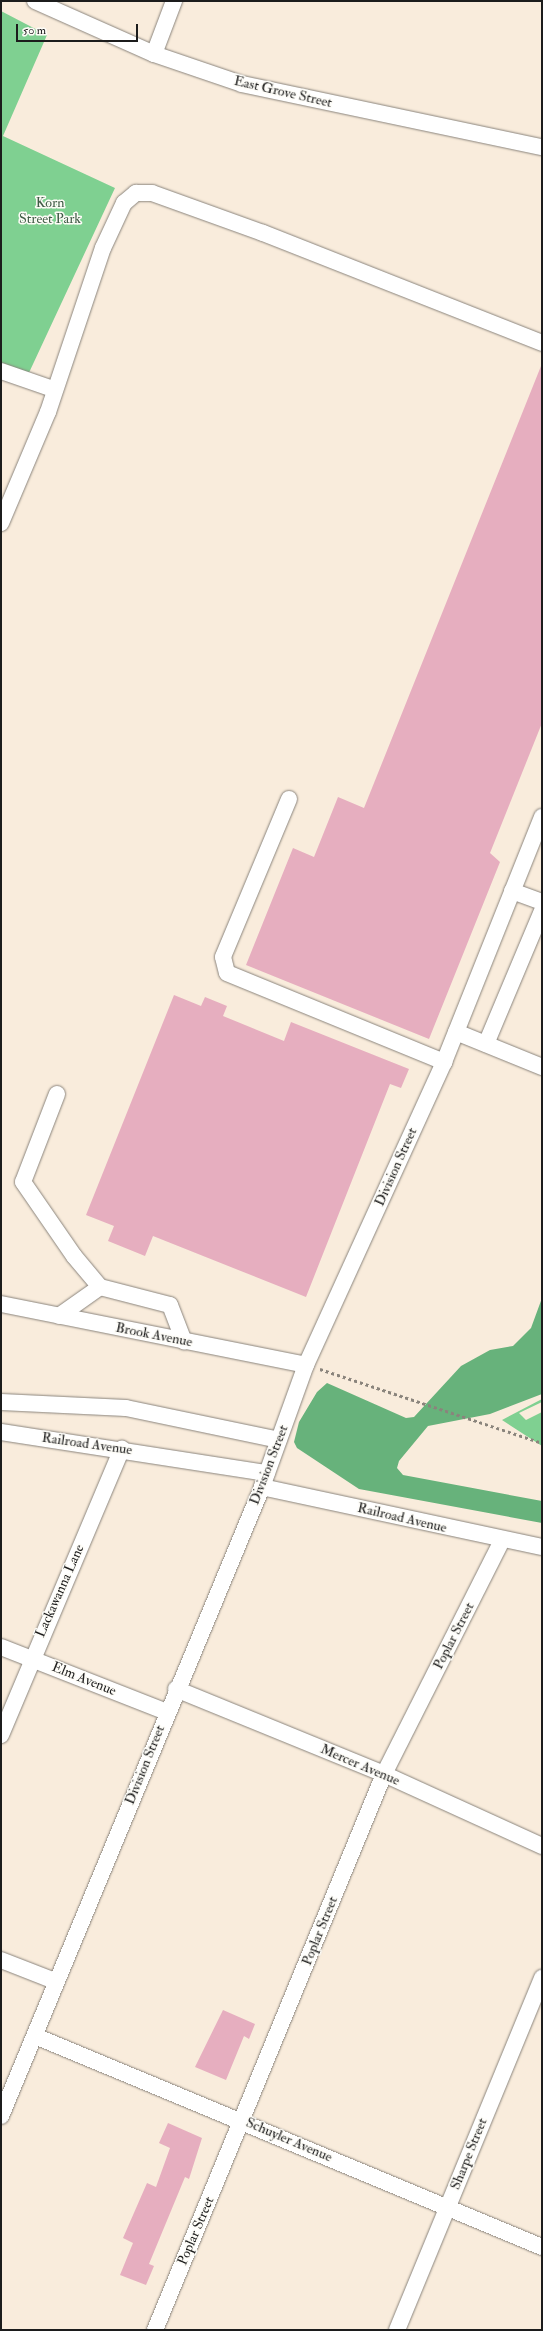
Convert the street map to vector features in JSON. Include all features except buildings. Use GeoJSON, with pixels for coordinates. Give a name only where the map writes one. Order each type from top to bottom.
{"type":"FeatureCollection","features":[{"type":"Feature","properties":{"kind":"street","name":"East Grove Street"},"geometry":{"type":"LineString","coordinates":[[35,1],[154,54],[242,84],[542,147]]}},
{"type":"Feature","properties":{"kind":"street"},"geometry":{"type":"LineString","coordinates":[[154,54],[174,1]]}},
{"type":"Feature","properties":{"kind":"street"},"geometry":{"type":"LineString","coordinates":[[1,523],[48,412],[53,389],[103,248],[124,203],[136,193],[152,193],[264,233],[542,343]]}},
{"type":"Feature","properties":{"kind":"street"},"geometry":{"type":"LineString","coordinates":[[1,371],[53,389]]}},
{"type":"Feature","properties":{"kind":"street"},"geometry":{"type":"LineString","coordinates":[[289,799],[223,957],[227,973],[444,1062]]}},
{"type":"Feature","properties":{"kind":"street","name":"Division Street"},"geometry":{"type":"LineString","coordinates":[[1,2116],[35,2036],[166,1712],[264,1480],[306,1365],[444,1062],[542,817]]}},
{"type":"Feature","properties":{"kind":"street"},"geometry":{"type":"LineString","coordinates":[[512,891],[542,902]]}},
{"type":"Feature","properties":{"kind":"street"},"geometry":{"type":"LineString","coordinates":[[486,1044],[542,911]]}},
{"type":"Feature","properties":{"kind":"street"},"geometry":{"type":"LineString","coordinates":[[456,1032],[542,1067]]}},
{"type":"Feature","properties":{"kind":"street"},"geometry":{"type":"LineString","coordinates":[[57,1094],[23,1182],[74,1256],[100,1286],[170,1305],[184,1340]]}},
{"type":"Feature","properties":{"kind":"street"},"geometry":{"type":"LineString","coordinates":[[60,1316],[100,1286]]}},
{"type":"Feature","properties":{"kind":"street","name":"Brook Avenue"},"geometry":{"type":"LineString","coordinates":[[1,1304],[306,1365]]}},
{"type":"Feature","properties":{"kind":"street"},"geometry":{"type":"LineString","coordinates":[[1,1402],[126,1408],[279,1440]]}},
{"type":"Feature","properties":{"kind":"street","name":"Railroad Avenue"},"geometry":{"type":"LineString","coordinates":[[1,1432],[122,1449],[264,1480],[502,1540],[542,1546]]}},
{"type":"Feature","properties":{"kind":"street","name":"Lackawanna Lane"},"geometry":{"type":"LineString","coordinates":[[1,1735],[31,1658],[122,1449]]}},
{"type":"Feature","properties":{"kind":"street","name":"Poplar Street"},"geometry":{"type":"LineString","coordinates":[[155,2330],[384,1774],[502,1540]]}},
{"type":"Feature","properties":{"kind":"street","name":"Elm Avenue"},"geometry":{"type":"LineString","coordinates":[[1,1647],[166,1712]]}},
{"type":"Feature","properties":{"kind":"street","name":"Mercer Avenue"},"geometry":{"type":"LineString","coordinates":[[176,1689],[384,1774],[542,1846]]}},
{"type":"Feature","properties":{"kind":"street"},"geometry":{"type":"LineString","coordinates":[[1,1960],[56,1981]]}},
{"type":"Feature","properties":{"kind":"street","name":"Sharpe Street"},"geometry":{"type":"LineString","coordinates":[[397,2330],[542,1978]]}},
{"type":"Feature","properties":{"kind":"street","name":"Schuyler Avenue"},"geometry":{"type":"LineString","coordinates":[[35,2036],[242,2120],[542,2247]]}},
{"type":"Feature","properties":{"kind":"path"},"geometry":{"type":"LineString","coordinates":[[306,1365],[542,1443]]}},
{"type":"Feature","properties":{"kind":"green space","name":"Korn Street Park"},"geometry":{"type":"Polygon","coordinates":[[[1,11],[47,35],[3,136],[115,188],[27,377],[1,366],[1,11]]]}},
{"type":"Feature","properties":{"kind":"green space"},"geometry":{"type":"Polygon","coordinates":[[[542,1298],[542,1394],[490,1414],[428,1426],[399,1461],[397,1468],[403,1475],[542,1501],[542,1523],[359,1489],[297,1448],[294,1442],[299,1422],[317,1392],[327,1383],[406,1418],[414,1417],[461,1366],[490,1350],[513,1346],[531,1328],[542,1298]]]}},
{"type":"Feature","properties":{"kind":"green space"},"geometry":{"type":"Polygon","coordinates":[[[542,1399],[542,1402],[519,1413],[526,1420],[542,1412],[542,1446],[502,1420],[542,1399]]]}}]}
